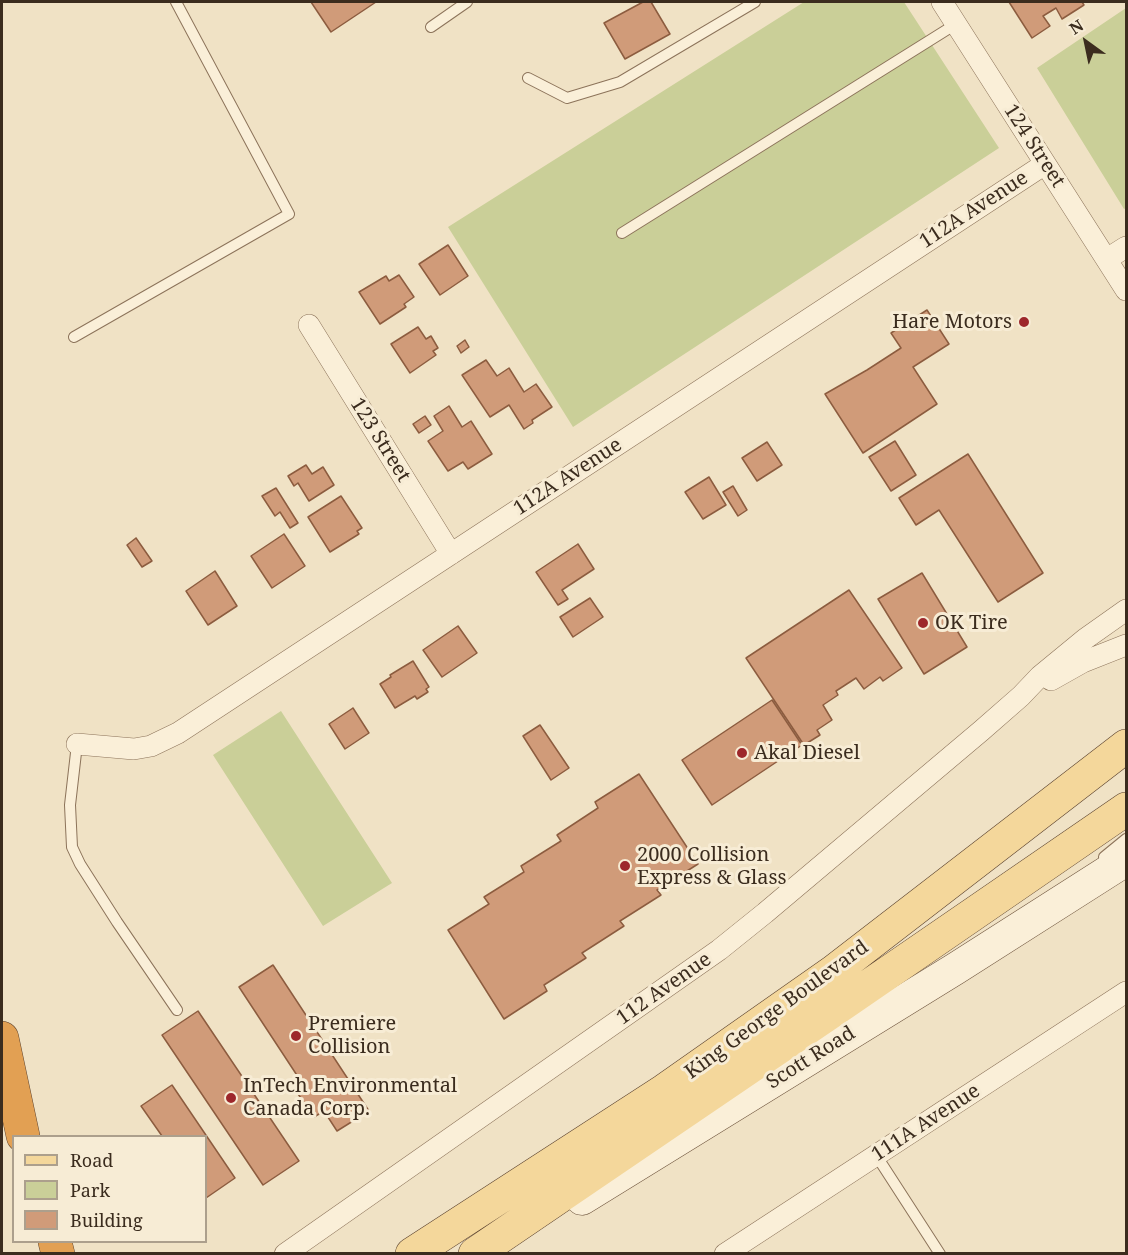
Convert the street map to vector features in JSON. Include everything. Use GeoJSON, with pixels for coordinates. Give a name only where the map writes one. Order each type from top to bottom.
{"type":"FeatureCollection","features":[{"type":"Feature","properties":{"kind":"highway"},"geometry":{"type":"LineString","coordinates":[[2,1038],[23,1135]]}},
{"type":"Feature","properties":{"kind":"main road","name":"King George Boulevard"},"geometry":{"type":"LineString","coordinates":[[412,1254],[665,1090],[833,972],[1126,746]]}},
{"type":"Feature","properties":{"kind":"main road","name":"King George Boulevard"},"geometry":{"type":"LineString","coordinates":[[475,1254],[854,997],[1126,808]]}},
{"type":"Feature","properties":{"kind":"main road","name":"Scott Road"},"geometry":{"type":"LineString","coordinates":[[494,1254],[955,969],[1112,861]]}},
{"type":"Feature","properties":{"kind":"street","name":"124 Street"},"geometry":{"type":"LineString","coordinates":[[942,2],[1126,290]]}},
{"type":"Feature","properties":{"kind":"street","name":"112A Avenue"},"geometry":{"type":"LineString","coordinates":[[77,744],[134,748],[151,746],[178,733],[1045,164]]}},
{"type":"Feature","properties":{"kind":"street"},"geometry":{"type":"LineString","coordinates":[[1107,259],[1126,247]]}},
{"type":"Feature","properties":{"kind":"street","name":"123 Street"},"geometry":{"type":"LineString","coordinates":[[309,325],[451,554]]}},
{"type":"Feature","properties":{"kind":"street","name":"112 Avenue"},"geometry":{"type":"LineString","coordinates":[[285,1254],[719,950],[1021,696],[1040,676],[1126,610]]}},
{"type":"Feature","properties":{"kind":"street","name":"112 Avenue"},"geometry":{"type":"LineString","coordinates":[[1021,696],[1083,662],[1126,645]]}},
{"type":"Feature","properties":{"kind":"street","name":"111A Avenue"},"geometry":{"type":"LineString","coordinates":[[725,1254],[1126,992]]}},
{"type":"Feature","properties":{"kind":"lane"},"geometry":{"type":"LineString","coordinates":[[74,337],[289,214],[176,2]]}},
{"type":"Feature","properties":{"kind":"lane"},"geometry":{"type":"LineString","coordinates":[[431,27],[466,2]]}},
{"type":"Feature","properties":{"kind":"lane"},"geometry":{"type":"LineString","coordinates":[[528,78],[567,98],[620,82],[755,2]]}},
{"type":"Feature","properties":{"kind":"lane"},"geometry":{"type":"LineString","coordinates":[[622,233],[956,24]]}},
{"type":"Feature","properties":{"kind":"lane"},"geometry":{"type":"LineString","coordinates":[[77,744],[70,805],[72,847],[80,864],[117,922],[177,1010]]}},
{"type":"Feature","properties":{"kind":"lane"},"geometry":{"type":"LineString","coordinates":[[1112,861],[1126,840]]}},
{"type":"Feature","properties":{"kind":"lane"},"geometry":{"type":"LineString","coordinates":[[955,969],[1060,890]]}},
{"type":"Feature","properties":{"kind":"lane"},"geometry":{"type":"LineString","coordinates":[[876,1155],[940,1254]]}},
{"type":"Feature","properties":{"kind":"green space"},"geometry":{"type":"Polygon","coordinates":[[[804,2],[904,2],[999,148],[573,427],[448,227],[804,2]]]}},
{"type":"Feature","properties":{"kind":"green space"},"geometry":{"type":"Polygon","coordinates":[[[1126,8],[1126,208],[1124,209],[1037,68],[1126,8]]]}},
{"type":"Feature","properties":{"kind":"green space"},"geometry":{"type":"Polygon","coordinates":[[[281,711],[392,883],[323,926],[213,755],[281,711]]]}},
{"type":"Feature","properties":{"kind":"building"},"geometry":{"type":"Polygon","coordinates":[[[311,2],[376,2],[331,32],[311,2]]]}},
{"type":"Feature","properties":{"kind":"building"},"geometry":{"type":"Polygon","coordinates":[[[643,2],[651,2],[670,34],[625,59],[604,23],[643,2]]]}},
{"type":"Feature","properties":{"kind":"building"},"geometry":{"type":"Polygon","coordinates":[[[1009,2],[1082,2],[1084,5],[1062,19],[1056,8],[1043,16],[1050,26],[1032,38],[1009,2]]]}},
{"type":"Feature","properties":{"kind":"building"},"geometry":{"type":"Polygon","coordinates":[[[448,245],[468,276],[440,295],[419,264],[448,245]]]}},
{"type":"Feature","properties":{"kind":"building"},"geometry":{"type":"Polygon","coordinates":[[[399,275],[414,297],[404,304],[406,307],[380,324],[359,292],[386,276],[389,281],[399,275]]]}},
{"type":"Feature","properties":{"kind":"building"},"geometry":{"type":"Polygon","coordinates":[[[927,310],[949,344],[913,367],[937,404],[863,453],[825,394],[901,348],[891,333],[927,310]]]}},
{"type":"Feature","properties":{"kind":"building"},"geometry":{"type":"Polygon","coordinates":[[[418,327],[426,339],[431,336],[438,348],[433,351],[436,355],[410,373],[391,344],[418,327]]]}},
{"type":"Feature","properties":{"kind":"building"},"geometry":{"type":"Polygon","coordinates":[[[465,340],[469,347],[461,353],[457,346],[465,340]]]}},
{"type":"Feature","properties":{"kind":"building"},"geometry":{"type":"Polygon","coordinates":[[[486,360],[497,376],[509,368],[524,392],[536,384],[552,407],[532,420],[533,423],[524,429],[509,405],[490,417],[462,375],[486,360]]]}},
{"type":"Feature","properties":{"kind":"building"},"geometry":{"type":"Polygon","coordinates":[[[449,406],[462,427],[471,421],[492,454],[468,469],[463,462],[448,471],[428,441],[443,431],[434,416],[449,406]]]}},
{"type":"Feature","properties":{"kind":"building"},"geometry":{"type":"Polygon","coordinates":[[[425,416],[431,425],[419,433],[413,424],[425,416]]]}},
{"type":"Feature","properties":{"kind":"building"},"geometry":{"type":"Polygon","coordinates":[[[895,441],[916,475],[891,491],[869,457],[895,441]]]}},
{"type":"Feature","properties":{"kind":"building"},"geometry":{"type":"Polygon","coordinates":[[[767,442],[782,465],[757,481],[742,458],[767,442]]]}},
{"type":"Feature","properties":{"kind":"building"},"geometry":{"type":"Polygon","coordinates":[[[968,454],[1043,573],[998,602],[939,510],[916,525],[899,498],[968,454]]]}},
{"type":"Feature","properties":{"kind":"building"},"geometry":{"type":"Polygon","coordinates":[[[306,465],[312,474],[323,467],[334,485],[309,501],[298,483],[294,486],[288,476],[306,465]]]}},
{"type":"Feature","properties":{"kind":"building"},"geometry":{"type":"Polygon","coordinates":[[[709,477],[726,505],[703,519],[685,492],[709,477]]]}},
{"type":"Feature","properties":{"kind":"building"},"geometry":{"type":"Polygon","coordinates":[[[733,486],[747,510],[738,516],[723,492],[733,486]]]}},
{"type":"Feature","properties":{"kind":"building"},"geometry":{"type":"Polygon","coordinates":[[[276,488],[298,523],[290,528],[280,512],[275,516],[262,496],[276,488]]]}},
{"type":"Feature","properties":{"kind":"building"},"geometry":{"type":"Polygon","coordinates":[[[341,496],[362,528],[357,531],[359,534],[330,552],[308,517],[341,496]]]}},
{"type":"Feature","properties":{"kind":"building"},"geometry":{"type":"Polygon","coordinates":[[[284,534],[305,566],[272,588],[251,556],[284,534]]]}},
{"type":"Feature","properties":{"kind":"building"},"geometry":{"type":"Polygon","coordinates":[[[136,538],[152,561],[142,567],[127,545],[136,538]]]}},
{"type":"Feature","properties":{"kind":"building"},"geometry":{"type":"Polygon","coordinates":[[[578,544],[594,569],[562,590],[568,599],[558,605],[536,572],[578,544]]]}},
{"type":"Feature","properties":{"kind":"building"},"geometry":{"type":"Polygon","coordinates":[[[215,571],[237,606],[208,625],[186,591],[215,571]]]}},
{"type":"Feature","properties":{"kind":"building","name":"OK Tire"},"geometry":{"type":"Polygon","coordinates":[[[922,573],[967,647],[924,674],[878,599],[922,573]]]}},
{"type":"Feature","properties":{"kind":"building"},"geometry":{"type":"Polygon","coordinates":[[[849,590],[902,668],[883,681],[880,677],[864,689],[856,678],[836,691],[838,695],[823,705],[832,720],[817,730],[820,735],[804,745],[746,658],[849,590]]]}},
{"type":"Feature","properties":{"kind":"building"},"geometry":{"type":"Polygon","coordinates":[[[590,598],[603,617],[573,637],[560,617],[590,598]]]}},
{"type":"Feature","properties":{"kind":"building"},"geometry":{"type":"Polygon","coordinates":[[[458,626],[477,653],[442,677],[423,650],[458,626]]]}},
{"type":"Feature","properties":{"kind":"building"},"geometry":{"type":"Polygon","coordinates":[[[413,661],[429,687],[426,689],[428,692],[417,699],[415,696],[395,708],[380,684],[413,661]]]}},
{"type":"Feature","properties":{"kind":"building","name":"Akal Diesel"},"geometry":{"type":"Polygon","coordinates":[[[772,700],[802,745],[712,805],[682,760],[772,700]]]}},
{"type":"Feature","properties":{"kind":"building"},"geometry":{"type":"Polygon","coordinates":[[[353,708],[369,733],[345,749],[329,724],[353,708]]]}},
{"type":"Feature","properties":{"kind":"building"},"geometry":{"type":"Polygon","coordinates":[[[540,725],[569,768],[551,780],[523,736],[540,725]]]}},
{"type":"Feature","properties":{"kind":"building"},"geometry":{"type":"Polygon","coordinates":[[[639,774],[698,864],[657,890],[661,895],[620,921],[624,926],[582,953],[586,958],[544,985],[547,991],[504,1019],[448,930],[489,904],[484,897],[524,872],[521,866],[561,841],[557,835],[598,808],[595,802],[639,774]]]}},
{"type":"Feature","properties":{"kind":"building","name":"Premiere Collision"},"geometry":{"type":"Polygon","coordinates":[[[273,965],[369,1111],[337,1131],[324,1111],[314,1117],[296,1091],[304,1086],[239,987],[273,965]]]}},
{"type":"Feature","properties":{"kind":"building","name":"InTech Environmental Canada Corp."},"geometry":{"type":"Polygon","coordinates":[[[198,1011],[299,1161],[263,1185],[162,1035],[198,1011]]]}},
{"type":"Feature","properties":{"kind":"building"},"geometry":{"type":"Polygon","coordinates":[[[172,1085],[206,1135],[161,1135],[141,1106],[172,1085]]]}},
{"type":"Feature","properties":{"kind":"building"},"geometry":{"type":"Polygon","coordinates":[[[207,1137],[235,1178],[207,1197],[207,1137]]]}},
{"type":"Feature","properties":{"kind":"place","name":"Hare Motors"},"geometry":{"type":"Point","coordinates":[1024,322]}},
{"type":"Feature","properties":{"kind":"place","name":"OK Tire"},"geometry":{"type":"Point","coordinates":[923,623]}},
{"type":"Feature","properties":{"kind":"place","name":"Akal Diesel"},"geometry":{"type":"Point","coordinates":[742,753]}},
{"type":"Feature","properties":{"kind":"place","name":"2000 Collision Express & Glass"},"geometry":{"type":"Point","coordinates":[625,866]}},
{"type":"Feature","properties":{"kind":"place","name":"Premiere Collision"},"geometry":{"type":"Point","coordinates":[296,1036]}},
{"type":"Feature","properties":{"kind":"place","name":"InTech Environmental Canada Corp."},"geometry":{"type":"Point","coordinates":[231,1098]}}]}
